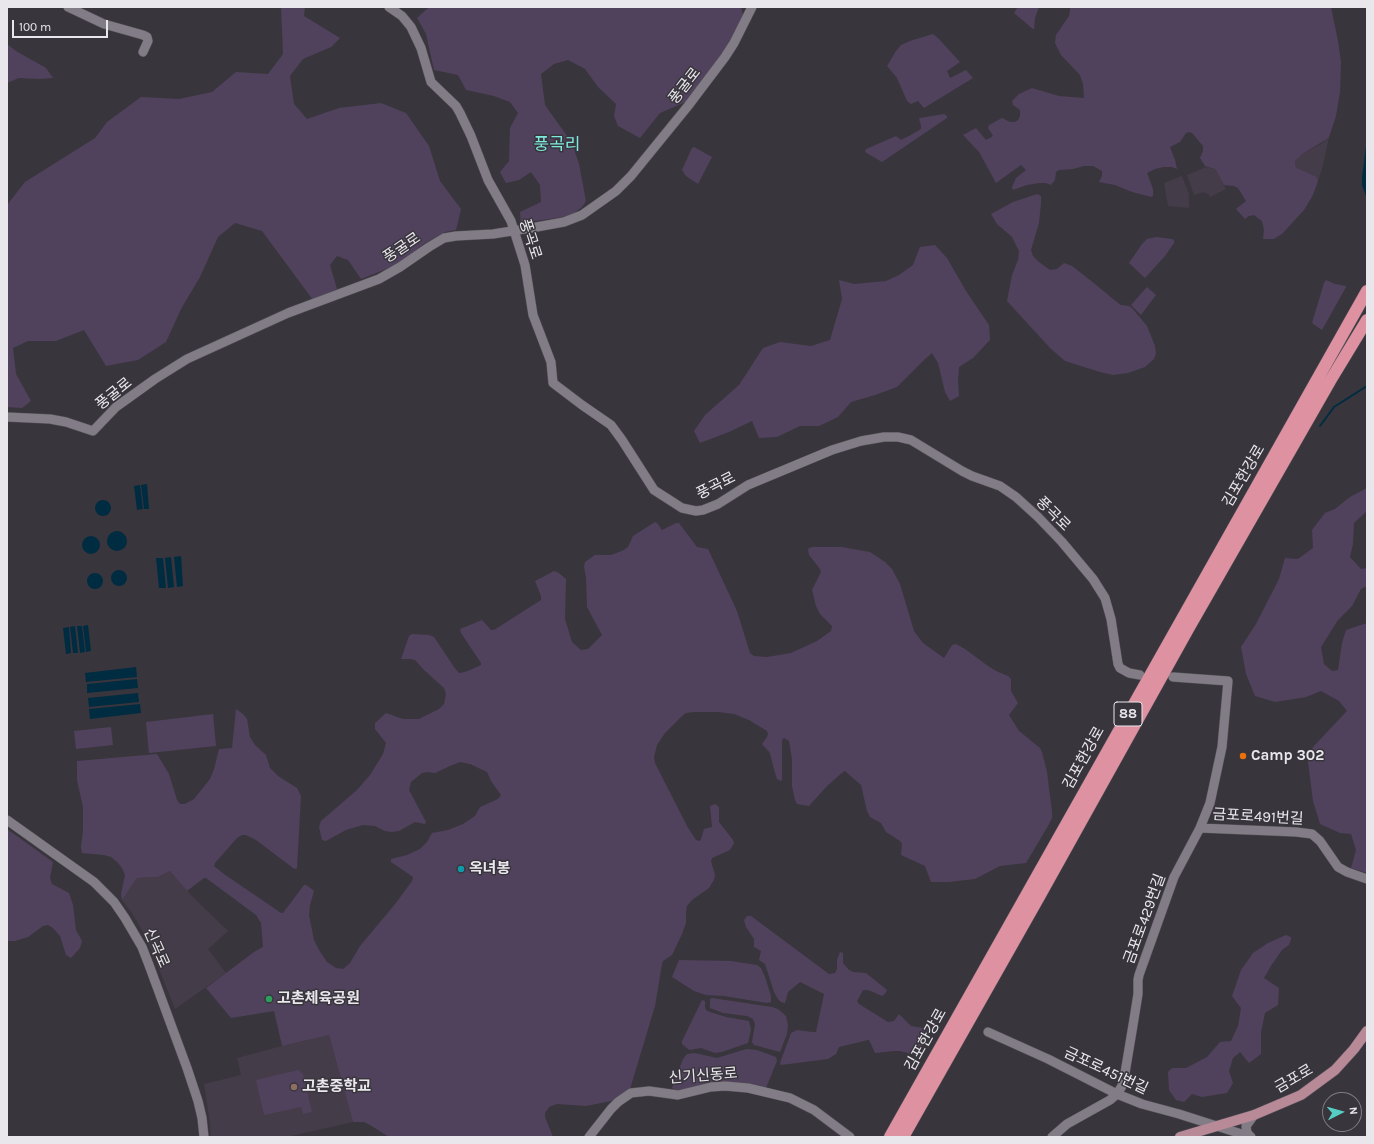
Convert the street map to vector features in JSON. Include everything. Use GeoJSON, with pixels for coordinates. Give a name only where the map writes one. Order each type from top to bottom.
{"type":"FeatureCollection","features":[{"type":"Feature","properties":{"kind":"highway","name":"김포한강로"},"geometry":{"type":"LineString","coordinates":[[890,1137],[1367,291]]}},
{"type":"Feature","properties":{"kind":"highway","name":"김포한강로"},"geometry":{"type":"LineString","coordinates":[[902,1137],[1040,895],[1188,629],[1367,320]]}},
{"type":"Feature","properties":{"kind":"main road","name":"금포로"},"geometry":{"type":"LineString","coordinates":[[1184,1136],[1254,1115],[1301,1096],[1335,1070],[1367,1030]]}},
{"type":"Feature","properties":{"kind":"street"},"geometry":{"type":"LineString","coordinates":[[68,7],[104,24],[143,35],[148,41],[143,52]]}},
{"type":"Feature","properties":{"kind":"street","name":"풍곡로"},"geometry":{"type":"LineString","coordinates":[[388,7],[402,16],[411,28],[420,48],[431,82],[456,106],[460,113],[471,136],[488,180],[515,230],[527,274],[531,306],[549,355],[553,373],[553,383],[611,425],[650,486],[682,508],[690,510],[703,510],[718,504],[748,485],[832,450],[861,441],[884,437],[898,437],[911,440],[962,471],[1000,486],[1038,517],[1062,542],[1093,579],[1102,594],[1111,619],[1118,664],[1120,668],[1129,673],[1140,675]]}},
{"type":"Feature","properties":{"kind":"street","name":"풍굴로"},"geometry":{"type":"LineString","coordinates":[[7,418],[50,419],[66,422],[93,431],[116,407],[174,366],[201,352],[288,313],[379,279],[400,267],[429,246],[444,238],[493,234],[553,224],[572,219],[590,210],[624,183],[688,106],[725,57],[734,43],[752,7]]}},
{"type":"Feature","properties":{"kind":"street","name":"금포로429번길"},"geometry":{"type":"LineString","coordinates":[[1117,1094],[1124,1079],[1137,1000],[1139,975],[1174,877],[1200,828],[1210,803],[1222,747],[1228,681],[1173,677]]}},
{"type":"Feature","properties":{"kind":"street","name":"신곡로"},"geometry":{"type":"LineString","coordinates":[[7,820],[94,882],[110,898],[125,918],[142,947],[187,1068],[200,1106],[204,1137]]}},
{"type":"Feature","properties":{"kind":"street","name":"금포로491번길"},"geometry":{"type":"LineString","coordinates":[[1200,828],[1312,834],[1320,841],[1338,867],[1367,879]]}},
{"type":"Feature","properties":{"kind":"street","name":"금포로451번길"},"geometry":{"type":"LineString","coordinates":[[988,1032],[1048,1059],[1117,1094],[1142,1104],[1217,1126]]}},
{"type":"Feature","properties":{"kind":"street","name":"신기신동로"},"geometry":{"type":"LineString","coordinates":[[589,1137],[618,1102],[631,1093],[644,1090],[678,1095],[711,1087],[725,1086],[748,1088],[790,1098],[814,1110],[850,1137]]}},
{"type":"Feature","properties":{"kind":"street"},"geometry":{"type":"LineString","coordinates":[[1052,1137],[1067,1124],[1110,1100],[1117,1094]]}},
{"type":"Feature","properties":{"kind":"street"},"geometry":{"type":"LineString","coordinates":[[1251,1137],[1247,1133],[1246,1126],[1254,1115]]}},
{"type":"Feature","properties":{"kind":"street"},"geometry":{"type":"LineString","coordinates":[[1184,1136],[1192,1130],[1192,1122],[1189,1117]]}},
{"type":"Feature","properties":{"kind":"street"},"geometry":{"type":"LineString","coordinates":[[1217,1126],[1251,1137]]}},
{"type":"Feature","properties":{"kind":"shaded area"},"geometry":{"type":"Polygon","coordinates":[[[281,7],[305,7],[304,16],[340,38],[331,47],[303,59],[290,76],[294,104],[307,119],[339,108],[381,103],[406,113],[429,146],[440,181],[461,209],[456,230],[445,232],[425,243],[399,264],[361,279],[348,260],[337,256],[330,265],[337,289],[313,300],[262,231],[235,223],[218,237],[200,277],[181,309],[166,342],[138,360],[106,366],[84,330],[56,341],[28,341],[13,348],[16,374],[31,401],[22,408],[7,407],[7,205],[25,182],[95,138],[107,122],[141,97],[179,99],[212,92],[236,72],[268,74],[283,54],[281,7]]]}},
{"type":"Feature","properties":{"kind":"shaded area"},"geometry":{"type":"Polygon","coordinates":[[[429,7],[741,7],[744,20],[722,56],[688,101],[660,113],[640,138],[618,126],[614,116],[616,104],[598,87],[585,69],[568,60],[554,64],[541,74],[545,105],[572,143],[579,164],[586,201],[582,207],[570,216],[521,223],[520,212],[541,202],[540,185],[531,172],[519,180],[506,183],[500,172],[509,161],[510,128],[518,113],[510,102],[494,96],[466,90],[458,75],[434,70],[426,34],[417,18],[429,7]]]}},
{"type":"Feature","properties":{"kind":"shaded area"},"geometry":{"type":"Polygon","coordinates":[[[1018,7],[1039,7],[1035,18],[1034,29],[1014,13],[1018,7]]]}},
{"type":"Feature","properties":{"kind":"shaded area"},"geometry":{"type":"Polygon","coordinates":[[[1070,7],[1331,7],[1341,62],[1340,92],[1336,116],[1329,137],[1302,154],[1295,161],[1295,166],[1297,168],[1317,177],[1318,181],[1313,195],[1304,210],[1282,234],[1274,239],[1263,239],[1264,230],[1262,221],[1254,215],[1245,219],[1236,209],[1246,201],[1238,188],[1224,185],[1215,169],[1205,166],[1200,158],[1203,151],[1203,146],[1192,133],[1189,132],[1186,133],[1180,142],[1170,147],[1177,169],[1172,167],[1164,167],[1147,173],[1153,189],[1152,197],[1132,192],[1115,185],[1099,182],[1102,176],[1102,171],[1093,166],[1059,170],[1056,172],[1055,180],[1051,185],[1039,183],[1013,190],[1012,187],[1016,178],[1026,170],[1021,165],[996,183],[979,152],[963,135],[976,128],[986,140],[993,136],[988,128],[989,125],[1002,118],[1010,122],[1015,122],[1018,120],[1020,110],[1013,105],[1012,101],[1019,94],[1032,88],[1059,96],[1084,98],[1083,84],[1080,75],[1061,55],[1055,43],[1056,35],[1069,16],[1070,7]]]}},
{"type":"Feature","properties":{"kind":"shaded area"},"geometry":{"type":"Polygon","coordinates":[[[933,34],[960,62],[947,71],[950,78],[966,70],[973,78],[924,108],[918,101],[911,104],[907,101],[897,78],[887,66],[901,45],[933,34]]]}},
{"type":"Feature","properties":{"kind":"shaded area"},"geometry":{"type":"Polygon","coordinates":[[[7,44],[16,51],[46,68],[53,78],[19,78],[7,83],[7,44]]]}},
{"type":"Feature","properties":{"kind":"shaded area"},"geometry":{"type":"Polygon","coordinates":[[[944,114],[947,118],[882,162],[865,152],[866,149],[896,136],[901,140],[921,129],[920,118],[944,114]]]}},
{"type":"Feature","properties":{"kind":"shaded area"},"geometry":{"type":"Polygon","coordinates":[[[1329,137],[1318,181],[1317,177],[1297,168],[1295,166],[1295,161],[1302,154],[1324,142],[1329,137]]]}},
{"type":"Feature","properties":{"kind":"shaded area"},"geometry":{"type":"Polygon","coordinates":[[[694,147],[712,157],[698,184],[686,176],[682,170],[692,148],[694,147]]]}},
{"type":"Feature","properties":{"kind":"shaded area"},"geometry":{"type":"Polygon","coordinates":[[[1206,167],[1215,169],[1226,189],[1210,197],[1208,194],[1203,192],[1194,195],[1187,175],[1206,167]]]}},
{"type":"Feature","properties":{"kind":"shaded area"},"geometry":{"type":"Polygon","coordinates":[[[1182,176],[1189,194],[1189,208],[1168,206],[1164,183],[1182,176]]]}},
{"type":"Feature","properties":{"kind":"shaded area"},"geometry":{"type":"Polygon","coordinates":[[[1037,194],[1041,196],[1041,203],[1039,223],[1031,250],[1033,256],[1050,270],[1057,269],[1064,263],[1072,266],[1118,303],[1132,308],[1147,326],[1155,346],[1156,353],[1154,359],[1145,367],[1128,373],[1113,375],[1065,361],[1050,348],[1007,301],[1012,275],[1018,260],[1019,251],[1012,237],[997,224],[991,214],[1013,202],[1037,194]]]}},
{"type":"Feature","properties":{"kind":"shaded area"},"geometry":{"type":"Polygon","coordinates":[[[1156,237],[1172,239],[1174,240],[1174,243],[1165,256],[1145,278],[1129,263],[1147,239],[1156,237]]]}},
{"type":"Feature","properties":{"kind":"shaded area"},"geometry":{"type":"Polygon","coordinates":[[[935,245],[947,258],[966,291],[989,325],[990,340],[973,358],[959,367],[959,396],[950,401],[945,392],[938,363],[932,353],[897,387],[851,402],[838,417],[819,426],[800,426],[777,437],[759,438],[752,421],[700,443],[694,431],[705,415],[739,385],[763,348],[780,342],[811,346],[830,340],[842,299],[839,280],[854,284],[886,281],[899,275],[913,265],[920,247],[935,245]]]}},
{"type":"Feature","properties":{"kind":"shaded area"},"geometry":{"type":"Polygon","coordinates":[[[1326,280],[1346,287],[1322,330],[1312,323],[1326,280]]]}},
{"type":"Feature","properties":{"kind":"shaded area"},"geometry":{"type":"Polygon","coordinates":[[[1147,287],[1156,295],[1141,315],[1131,305],[1147,287]]]}},
{"type":"Feature","properties":{"kind":"shaded area"},"geometry":{"type":"Polygon","coordinates":[[[1367,488],[1367,511],[1354,523],[1353,544],[1350,557],[1361,569],[1367,568],[1367,586],[1361,589],[1352,606],[1338,620],[1321,647],[1324,664],[1332,671],[1338,670],[1342,643],[1346,630],[1367,623],[1367,873],[1351,868],[1356,850],[1351,834],[1340,833],[1320,824],[1313,801],[1308,762],[1313,747],[1347,711],[1339,701],[1321,691],[1306,697],[1275,702],[1255,696],[1246,674],[1241,647],[1256,624],[1279,579],[1285,558],[1298,559],[1313,548],[1312,530],[1325,513],[1335,509],[1350,497],[1367,488]]]}},
{"type":"Feature","properties":{"kind":"shaded area"},"geometry":{"type":"Polygon","coordinates":[[[655,522],[662,530],[679,523],[697,547],[708,549],[737,611],[750,653],[754,656],[767,657],[791,653],[817,641],[831,631],[832,626],[820,614],[816,606],[812,590],[821,572],[809,555],[809,548],[842,547],[870,552],[885,562],[892,569],[900,584],[914,631],[923,643],[944,658],[952,645],[956,644],[988,666],[1011,679],[1011,691],[1018,703],[1009,715],[1019,731],[1040,748],[1042,752],[1047,772],[1052,812],[1052,818],[1048,826],[1026,863],[1000,866],[975,879],[949,882],[931,882],[925,866],[901,855],[902,844],[900,841],[886,832],[881,823],[870,817],[867,811],[861,785],[845,771],[827,786],[809,806],[797,804],[792,786],[792,759],[789,741],[784,738],[782,740],[781,781],[777,779],[770,753],[762,744],[767,737],[767,731],[749,720],[734,714],[718,712],[686,713],[665,733],[657,745],[654,757],[655,763],[687,826],[696,840],[700,841],[704,829],[712,827],[710,806],[715,804],[719,807],[719,822],[734,843],[730,850],[712,858],[711,861],[715,875],[714,880],[709,888],[692,900],[687,906],[686,923],[682,934],[672,955],[663,961],[655,1006],[630,1089],[611,1101],[586,1106],[557,1104],[549,1107],[545,1113],[545,1117],[553,1137],[389,1137],[364,1122],[353,1122],[329,1035],[282,1046],[274,1011],[231,1018],[206,988],[263,947],[261,923],[256,915],[206,878],[187,891],[170,871],[158,877],[137,878],[122,900],[121,894],[125,875],[117,862],[111,857],[104,855],[82,853],[83,807],[77,780],[77,761],[157,754],[169,774],[177,800],[180,804],[185,804],[194,799],[210,779],[219,749],[232,748],[236,709],[243,714],[247,719],[250,737],[255,745],[266,755],[270,768],[278,776],[297,788],[301,796],[297,868],[293,868],[256,840],[246,835],[242,835],[237,838],[214,866],[281,913],[283,913],[304,885],[313,890],[309,915],[314,940],[327,962],[336,968],[343,969],[350,963],[360,946],[396,903],[412,881],[413,877],[391,862],[391,859],[407,855],[420,849],[427,842],[432,833],[448,830],[463,824],[475,816],[480,807],[498,799],[501,795],[491,781],[487,772],[470,764],[460,762],[435,773],[422,773],[411,782],[409,790],[426,822],[425,824],[415,822],[399,831],[391,832],[375,826],[363,825],[346,830],[326,841],[322,840],[319,827],[321,821],[357,790],[370,775],[383,754],[386,743],[375,729],[375,723],[386,713],[403,719],[419,719],[439,709],[444,704],[446,694],[444,688],[415,660],[401,659],[409,636],[412,634],[429,635],[434,637],[459,673],[477,667],[481,665],[481,663],[461,633],[460,629],[482,620],[491,630],[494,630],[541,600],[541,596],[535,581],[554,571],[566,579],[565,619],[572,642],[581,650],[588,649],[602,635],[587,607],[586,577],[584,567],[585,562],[595,555],[611,555],[624,550],[628,547],[633,536],[655,522]]]}},
{"type":"Feature","properties":{"kind":"shaded area"},"geometry":{"type":"Polygon","coordinates":[[[213,714],[216,746],[149,753],[146,722],[213,714]]]}},
{"type":"Feature","properties":{"kind":"shaded area"},"geometry":{"type":"Polygon","coordinates":[[[111,727],[113,745],[76,749],[74,731],[111,727]]]}},
{"type":"Feature","properties":{"kind":"shaded area"},"geometry":{"type":"Polygon","coordinates":[[[7,829],[53,862],[50,878],[52,884],[69,893],[73,905],[76,930],[82,941],[80,948],[71,958],[66,955],[60,936],[48,925],[43,926],[28,937],[15,941],[7,941],[7,829]]]}},
{"type":"Feature","properties":{"kind":"shaded area"},"geometry":{"type":"Polygon","coordinates":[[[170,871],[191,895],[228,931],[208,949],[226,973],[175,1009],[147,939],[132,913],[122,900],[137,878],[158,877],[170,871]]]}},
{"type":"Feature","properties":{"kind":"shaded area"},"geometry":{"type":"Polygon","coordinates":[[[747,916],[751,916],[829,974],[835,973],[840,952],[843,953],[843,963],[849,970],[853,972],[866,973],[887,990],[882,996],[868,990],[863,990],[857,1001],[859,1004],[888,1022],[894,1021],[899,1014],[911,1026],[929,1029],[928,1036],[919,1053],[916,1055],[894,1051],[875,1053],[868,1040],[839,1047],[836,1054],[828,1059],[781,1065],[780,1063],[791,1033],[797,1030],[816,1032],[824,994],[800,982],[788,992],[785,1003],[778,999],[774,992],[765,964],[759,960],[761,951],[754,947],[754,939],[746,927],[744,920],[747,916]]]}},
{"type":"Feature","properties":{"kind":"shaded area"},"geometry":{"type":"Polygon","coordinates":[[[1286,935],[1291,937],[1289,945],[1282,950],[1264,978],[1279,988],[1278,1005],[1265,1013],[1261,1032],[1261,1054],[1249,1063],[1240,1052],[1233,1058],[1229,1071],[1233,1083],[1227,1093],[1202,1097],[1192,1094],[1184,1102],[1176,1100],[1169,1090],[1168,1072],[1172,1068],[1186,1068],[1207,1057],[1220,1042],[1231,1041],[1238,1026],[1241,1008],[1232,996],[1241,970],[1253,953],[1268,943],[1286,935]]]}},
{"type":"Feature","properties":{"kind":"shaded area"},"geometry":{"type":"Polygon","coordinates":[[[679,960],[731,961],[757,965],[761,968],[765,977],[771,996],[771,1002],[767,1003],[724,996],[706,995],[694,991],[672,977],[679,960]]]}},
{"type":"Feature","properties":{"kind":"shaded area"},"geometry":{"type":"Polygon","coordinates":[[[712,998],[778,1009],[786,1016],[788,1025],[787,1034],[780,1052],[754,1045],[752,1042],[755,1024],[753,1019],[747,1016],[723,1013],[710,1008],[710,999],[712,998]]]}},
{"type":"Feature","properties":{"kind":"shaded area"},"geometry":{"type":"Polygon","coordinates":[[[702,1000],[705,1001],[705,1008],[707,1011],[726,1017],[749,1021],[751,1030],[748,1043],[715,1053],[701,1048],[690,1050],[682,1044],[682,1041],[702,1000]]]}},
{"type":"Feature","properties":{"kind":"shaded area","name":"고촌중학교"},"geometry":{"type":"Polygon","coordinates":[[[329,1035],[353,1122],[287,1137],[211,1137],[204,1084],[241,1075],[237,1058],[329,1035]]]}},
{"type":"Feature","properties":{"kind":"shaded area"},"geometry":{"type":"Polygon","coordinates":[[[746,1049],[757,1050],[776,1057],[777,1061],[766,1088],[676,1090],[672,1088],[683,1059],[687,1054],[695,1053],[717,1058],[746,1049]]]}},
{"type":"Feature","properties":{"kind":"shaded area"},"geometry":{"type":"Polygon","coordinates":[[[298,1070],[303,1074],[312,1112],[303,1114],[301,1107],[264,1115],[256,1080],[298,1070]]]}},
{"type":"Feature","properties":{"kind":"water"},"geometry":{"type":"Polygon","coordinates":[[[1367,138],[1367,199],[1362,185],[1362,178],[1367,138]]]}},
{"type":"Feature","properties":{"kind":"water"},"geometry":{"type":"Polygon","coordinates":[[[147,484],[149,509],[144,509],[141,485],[147,484]]]}},
{"type":"Feature","properties":{"kind":"water"},"geometry":{"type":"Polygon","coordinates":[[[140,485],[143,509],[137,510],[134,486],[140,485]]]}},
{"type":"Feature","properties":{"kind":"water"},"geometry":{"type":"Polygon","coordinates":[[[100,500],[106,500],[111,505],[109,514],[106,516],[100,516],[95,511],[95,505],[100,500]]]}},
{"type":"Feature","properties":{"kind":"water"},"geometry":{"type":"Polygon","coordinates":[[[117,531],[124,534],[127,541],[124,548],[117,551],[110,548],[107,541],[110,534],[117,531]]]}},
{"type":"Feature","properties":{"kind":"water"},"geometry":{"type":"Polygon","coordinates":[[[87,536],[95,536],[100,541],[98,552],[95,554],[87,554],[82,549],[82,541],[87,536]]]}},
{"type":"Feature","properties":{"kind":"water"},"geometry":{"type":"Polygon","coordinates":[[[181,556],[183,586],[177,587],[174,557],[181,556]]]}},
{"type":"Feature","properties":{"kind":"water"},"geometry":{"type":"Polygon","coordinates":[[[171,557],[174,587],[168,588],[165,558],[171,557]]]}},
{"type":"Feature","properties":{"kind":"water"},"geometry":{"type":"Polygon","coordinates":[[[156,558],[163,558],[166,588],[159,588],[156,558]]]}},
{"type":"Feature","properties":{"kind":"water"},"geometry":{"type":"Polygon","coordinates":[[[116,570],[122,570],[127,575],[125,584],[122,586],[116,586],[111,581],[111,575],[116,570]]]}},
{"type":"Feature","properties":{"kind":"water"},"geometry":{"type":"Polygon","coordinates":[[[92,573],[98,573],[103,578],[101,587],[98,589],[92,589],[87,584],[87,578],[92,573]]]}},
{"type":"Feature","properties":{"kind":"water"},"geometry":{"type":"Polygon","coordinates":[[[88,625],[91,651],[86,652],[83,626],[88,625]]]}},
{"type":"Feature","properties":{"kind":"water"},"geometry":{"type":"Polygon","coordinates":[[[75,626],[78,653],[73,653],[70,627],[75,626]]]}},
{"type":"Feature","properties":{"kind":"water"},"geometry":{"type":"Polygon","coordinates":[[[77,626],[82,626],[85,652],[80,653],[77,626]]]}},
{"type":"Feature","properties":{"kind":"water"},"geometry":{"type":"Polygon","coordinates":[[[69,627],[71,653],[66,654],[63,628],[69,627]]]}},
{"type":"Feature","properties":{"kind":"water"},"geometry":{"type":"Polygon","coordinates":[[[136,667],[137,677],[86,682],[85,673],[136,667]]]}},
{"type":"Feature","properties":{"kind":"water"},"geometry":{"type":"Polygon","coordinates":[[[137,679],[138,688],[87,693],[87,684],[137,679]]]}},
{"type":"Feature","properties":{"kind":"water"},"geometry":{"type":"Polygon","coordinates":[[[138,693],[139,702],[89,707],[88,698],[138,693]]]}},
{"type":"Feature","properties":{"kind":"water"},"geometry":{"type":"Polygon","coordinates":[[[140,704],[141,713],[90,719],[89,709],[140,704]]]}},
{"type":"Feature","properties":{"kind":"waterway"},"geometry":{"type":"LineString","coordinates":[[1320,426],[1334,407],[1367,386]]}},
{"type":"Feature","properties":{"kind":"place","name":"Camp 302"},"geometry":{"type":"Point","coordinates":[1243,756]}},
{"type":"Feature","properties":{"kind":"place","name":"옥녀봉"},"geometry":{"type":"Point","coordinates":[461,869]}},
{"type":"Feature","properties":{"kind":"place","name":"고촌체육공원"},"geometry":{"type":"Point","coordinates":[269,999]}},
{"type":"Feature","properties":{"kind":"place","name":"고촌중학교"},"geometry":{"type":"Point","coordinates":[294,1087]}},
{"type":"Feature","properties":{"kind":"district","name":"풍곡리"},"geometry":{"type":"Point","coordinates":[557,145]}}]}
